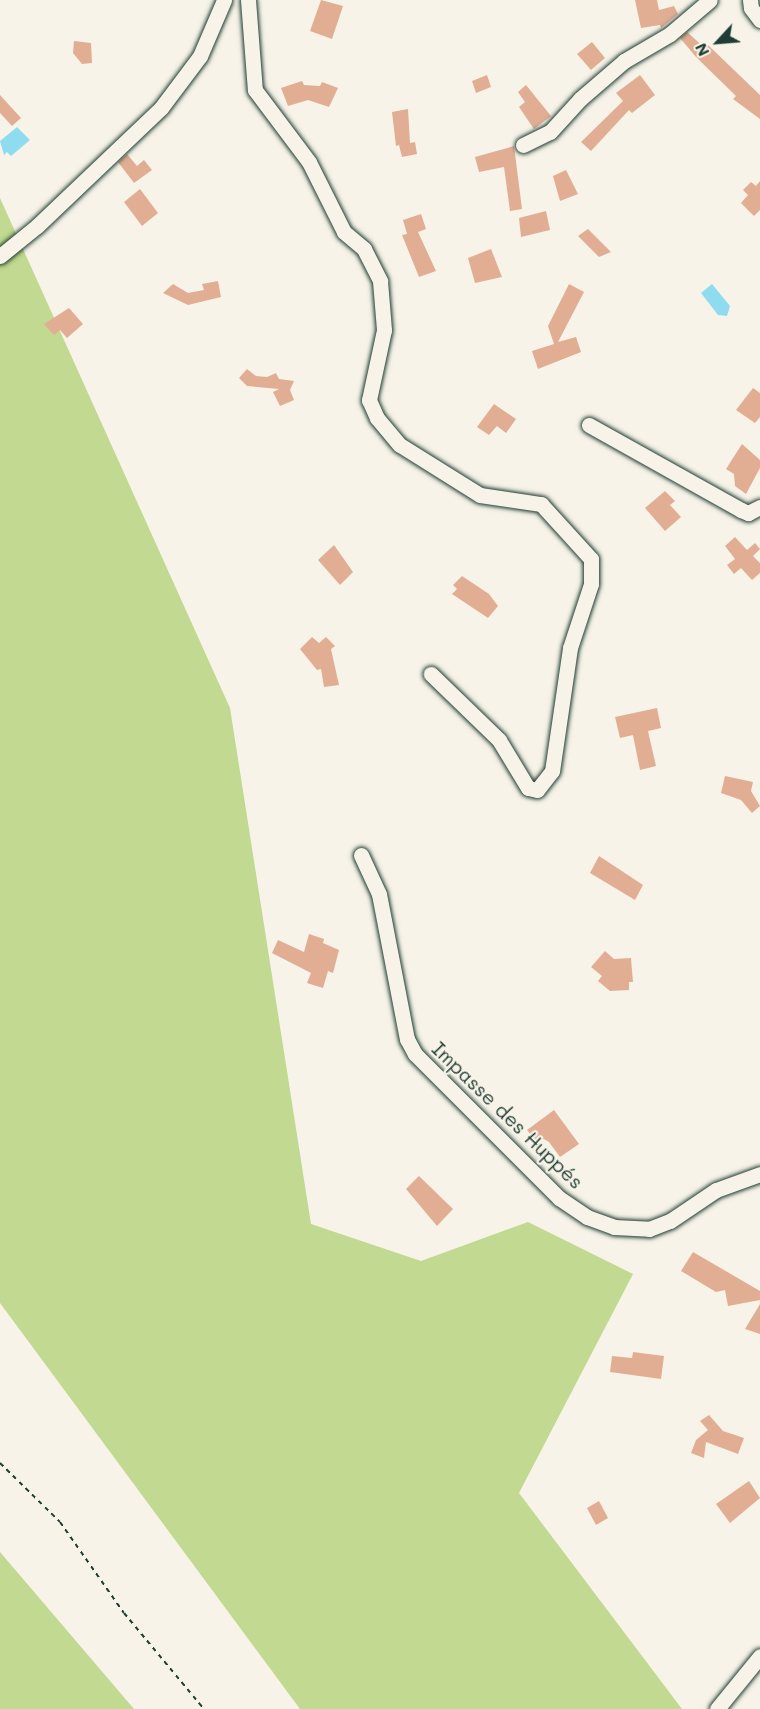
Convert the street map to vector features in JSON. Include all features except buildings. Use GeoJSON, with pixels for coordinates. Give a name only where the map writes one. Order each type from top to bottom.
{"type":"FeatureCollection","features":[{"type":"Feature","properties":{"kind":"street"},"geometry":{"type":"LineString","coordinates":[[0,256],[37,226],[161,108],[200,56],[224,0]]}},
{"type":"Feature","properties":{"kind":"street"},"geometry":{"type":"LineString","coordinates":[[248,0],[255,90],[309,162],[344,232],[364,249],[380,281],[384,330],[369,400],[377,418],[400,445],[480,495],[541,504],[591,559],[591,584],[570,648],[552,771],[537,790],[528,788],[499,740],[432,674]]}},
{"type":"Feature","properties":{"kind":"street"},"geometry":{"type":"LineString","coordinates":[[523,145],[550,132],[624,61],[670,34],[710,0]]}},
{"type":"Feature","properties":{"kind":"street"},"geometry":{"type":"LineString","coordinates":[[750,0],[751,8],[760,20]]}},
{"type":"Feature","properties":{"kind":"street"},"geometry":{"type":"LineString","coordinates":[[589,425],[741,510],[748,513],[760,507]]}},
{"type":"Feature","properties":{"kind":"street","name":"Impasse des Huppés"},"geometry":{"type":"LineString","coordinates":[[361,855],[379,894],[407,1039],[415,1054],[559,1198],[587,1217],[614,1227],[649,1229],[670,1221],[716,1190],[760,1174]]}},
{"type":"Feature","properties":{"kind":"street"},"geometry":{"type":"LineString","coordinates":[[717,1709],[760,1656]]}},
{"type":"Feature","properties":{"kind":"path"},"geometry":{"type":"LineString","coordinates":[[0,1463],[60,1522],[123,1613],[204,1709]]}},
{"type":"Feature","properties":{"kind":"green space"},"geometry":{"type":"Polygon","coordinates":[[[0,198],[230,708],[311,1224],[421,1261],[528,1222],[633,1274],[519,1493],[682,1709],[300,1709],[0,1303],[0,198]]]}},
{"type":"Feature","properties":{"kind":"green space"},"geometry":{"type":"Polygon","coordinates":[[[0,1552],[134,1709],[0,1709],[0,1552]]]}},
{"type":"Feature","properties":{"kind":"water"},"geometry":{"type":"Polygon","coordinates":[[[17,127],[30,140],[11,156],[7,152],[4,155],[0,141],[17,127]]]}},
{"type":"Feature","properties":{"kind":"water"},"geometry":{"type":"Polygon","coordinates":[[[712,284],[730,306],[727,316],[718,315],[701,293],[712,284]]]}}]}
